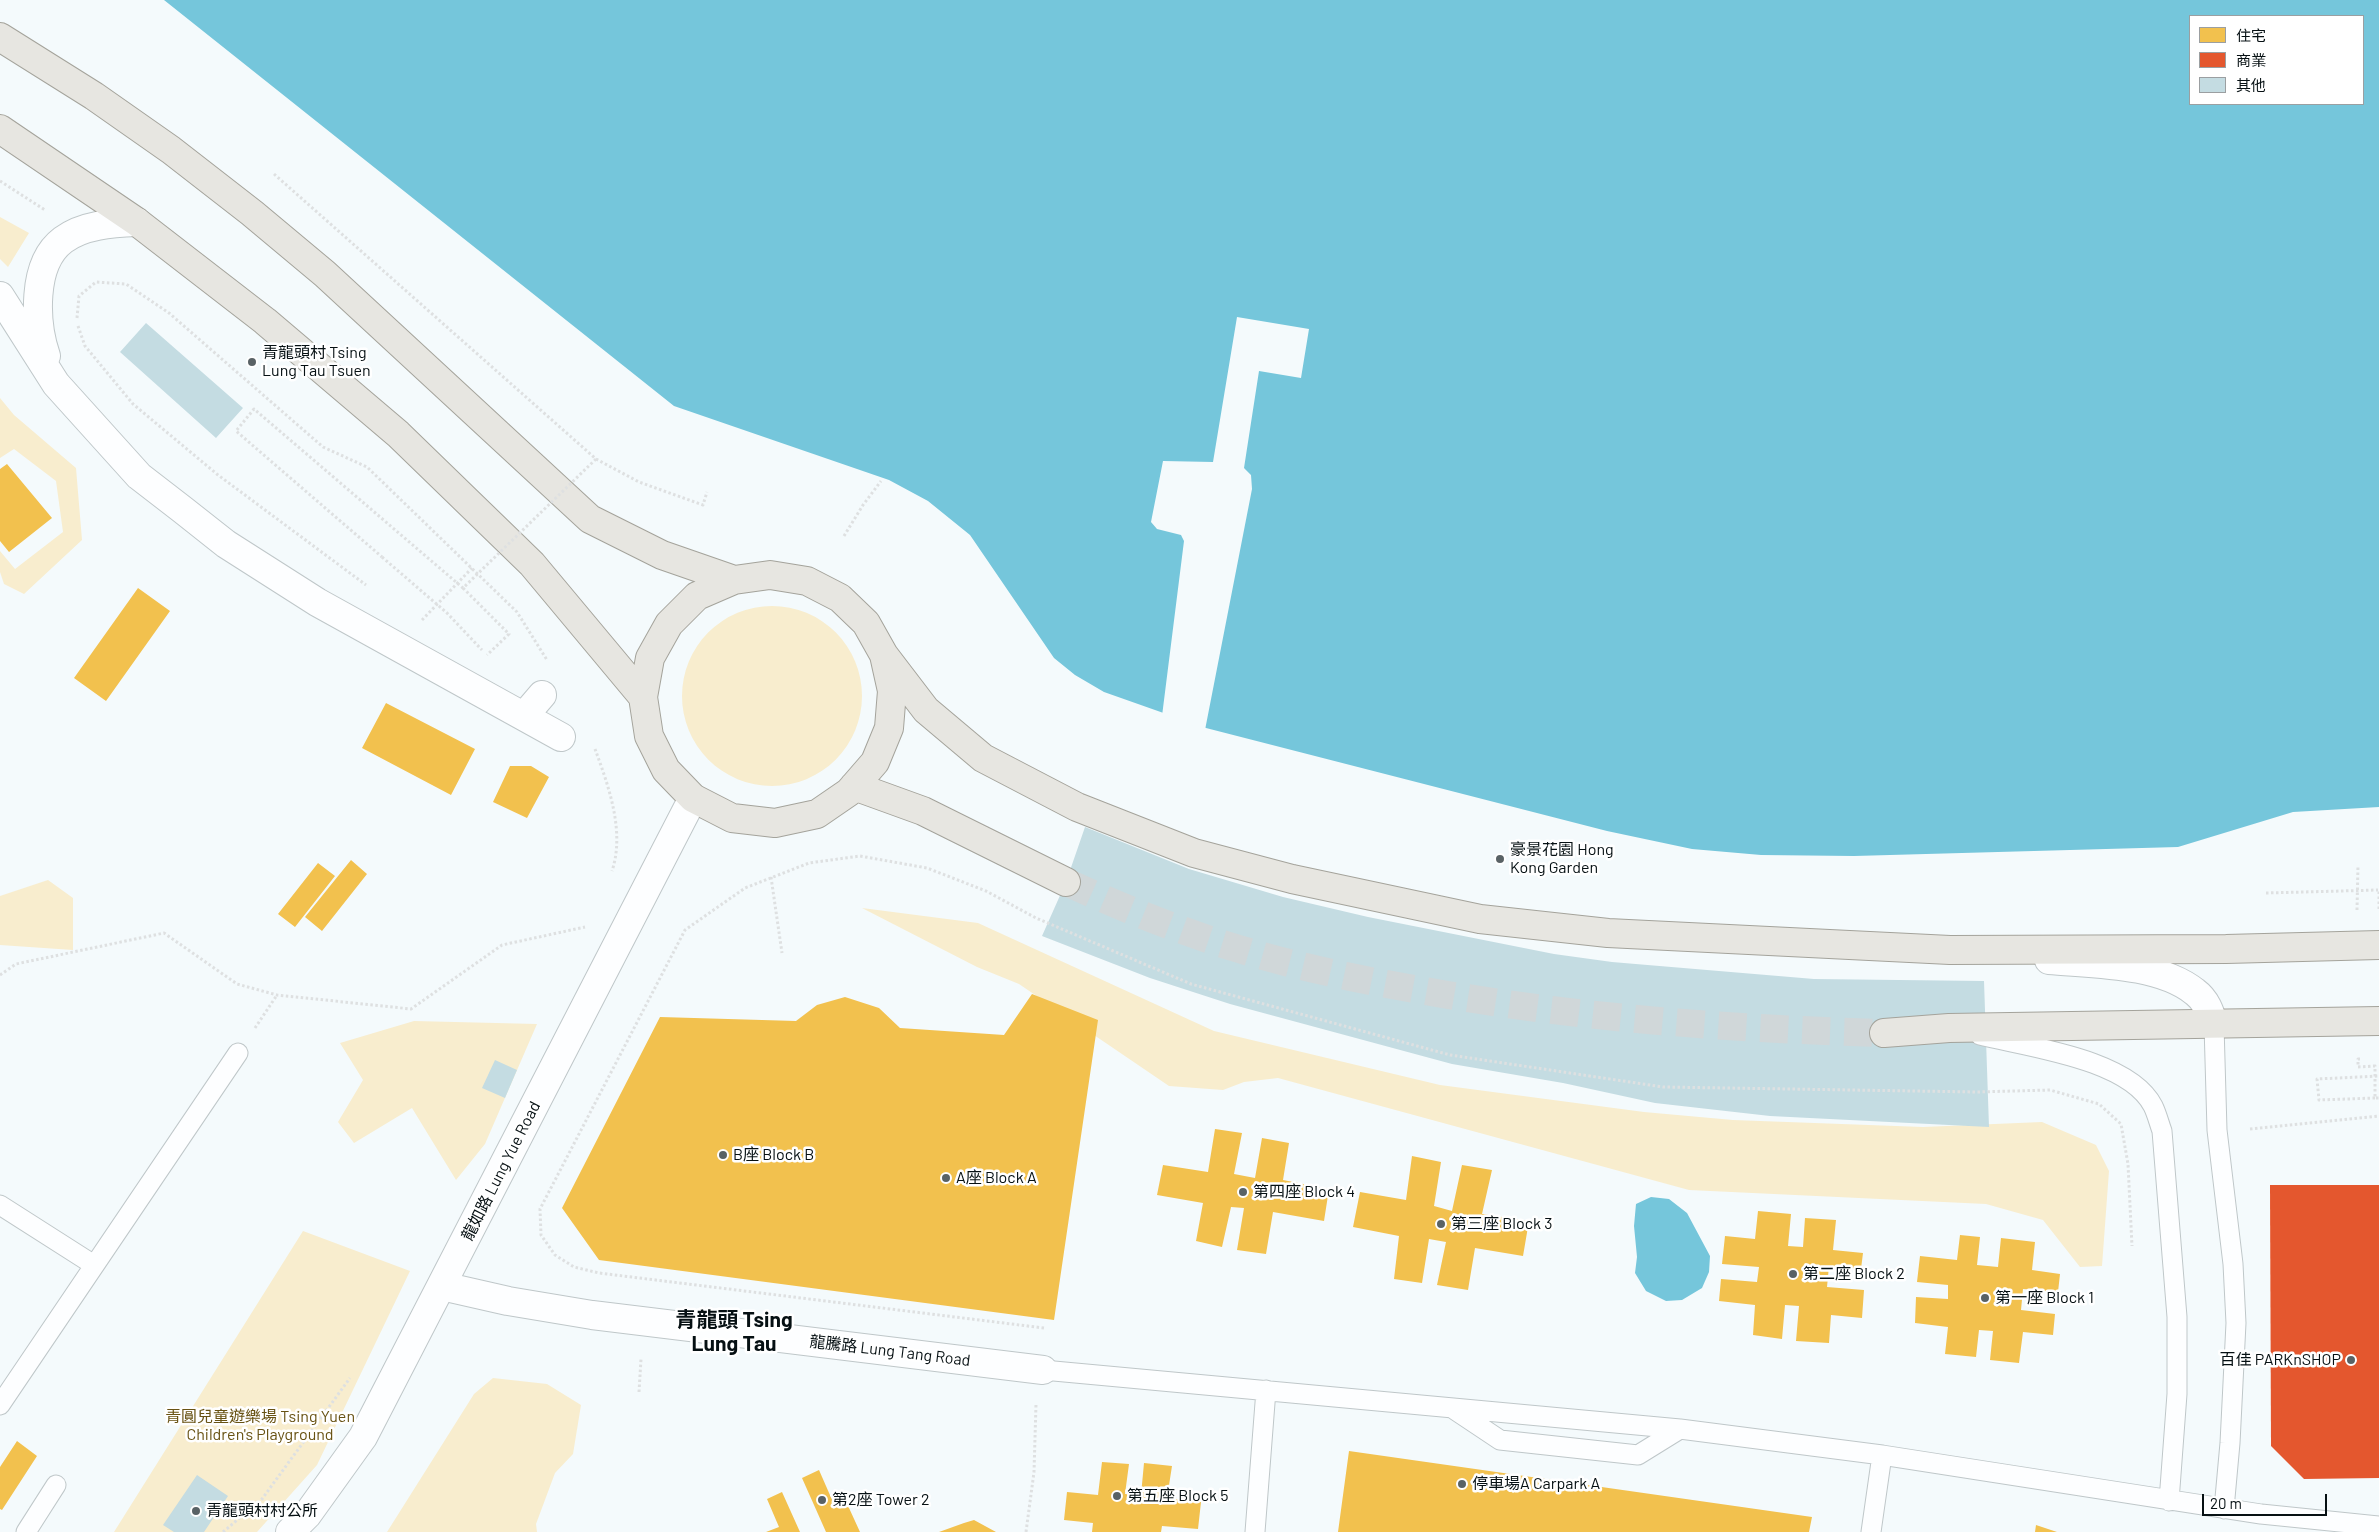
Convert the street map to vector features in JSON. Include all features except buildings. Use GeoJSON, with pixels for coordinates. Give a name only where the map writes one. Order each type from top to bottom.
{"type":"FeatureCollection","features":[{"type":"Feature","properties":{"kind":"main road"},"geometry":{"type":"LineString","coordinates":[[0,37],[94,96],[171,150],[252,213],[325,274],[590,519],[662,555],[734,580]]}},
{"type":"Feature","properties":{"kind":"main road"},"geometry":{"type":"LineString","coordinates":[[0,129],[137,222],[265,321],[398,434],[532,564],[643,697]]}},
{"type":"Feature","properties":{"kind":"main road"},"geometry":{"type":"LineString","coordinates":[[884,655],[892,691],[889,728],[875,762],[849,792],[816,814],[774,823],[732,818],[693,798],[666,770],[649,736],[643,697],[650,658],[669,624],[698,596],[734,580],[770,575],[807,581],[840,598],[866,624],[884,655],[926,710],[983,758],[1077,807],[1194,853],[1292,879],[1490,920],[1608,934],[1950,950],[2226,949],[2379,945]]}},
{"type":"Feature","properties":{"kind":"main road"},"geometry":{"type":"LineString","coordinates":[[854,786],[923,811],[1066,882]]}},
{"type":"Feature","properties":{"kind":"main road"},"geometry":{"type":"LineString","coordinates":[[1884,1033],[1949,1028],[2379,1021]]}},
{"type":"Feature","properties":{"kind":"street"},"geometry":{"type":"LineString","coordinates":[[56,384],[41,336],[37,311],[41,281],[53,250],[63,240],[101,225],[137,222]]}},
{"type":"Feature","properties":{"kind":"street"},"geometry":{"type":"LineString","coordinates":[[0,296],[56,384],[139,476],[226,544],[318,602],[561,737]]}},
{"type":"Feature","properties":{"kind":"street"},"geometry":{"type":"LineString","coordinates":[[524,716],[542,695]]}},
{"type":"Feature","properties":{"kind":"street","name":"龍如路 Lung Yue Road"},"geometry":{"type":"LineString","coordinates":[[290,1532],[307,1515],[363,1437],[693,798]]}},
{"type":"Feature","properties":{"kind":"street"},"geometry":{"type":"LineString","coordinates":[[1950,950],[2154,972],[2176,980],[2196,992],[2209,1009],[2214,1025]]}},
{"type":"Feature","properties":{"kind":"street","name":"龍騰路 Lung Tang Road"},"geometry":{"type":"LineString","coordinates":[[442,1286],[508,1301],[592,1315],[1043,1370]]}},
{"type":"Feature","properties":{"kind":"lane"},"geometry":{"type":"LineString","coordinates":[[2214,1025],[2217,1130],[2233,1264],[2236,1323],[2230,1443],[2224,1509]]}},
{"type":"Feature","properties":{"kind":"lane"},"geometry":{"type":"LineString","coordinates":[[1949,1028],[2083,1060],[2113,1070],[2136,1087],[2152,1105],[2162,1131],[2177,1317],[2176,1403],[2169,1501]]}},
{"type":"Feature","properties":{"kind":"lane"},"geometry":{"type":"LineString","coordinates":[[0,1405],[238,1053]]}},
{"type":"Feature","properties":{"kind":"lane"},"geometry":{"type":"LineString","coordinates":[[0,1205],[94,1265]]}},
{"type":"Feature","properties":{"kind":"lane"},"geometry":{"type":"LineString","coordinates":[[1043,1370],[1680,1430],[1882,1455],[2224,1509],[2379,1526]]}},
{"type":"Feature","properties":{"kind":"lane"},"geometry":{"type":"LineString","coordinates":[[1254,1532],[1266,1390]]}},
{"type":"Feature","properties":{"kind":"lane"},"geometry":{"type":"LineString","coordinates":[[1451,1407],[1500,1440],[1638,1455],[1680,1430]]}},
{"type":"Feature","properties":{"kind":"lane"},"geometry":{"type":"LineString","coordinates":[[1871,1532],[1882,1455]]}},
{"type":"Feature","properties":{"kind":"lane"},"geometry":{"type":"LineString","coordinates":[[26,1532],[56,1485]]}},
{"type":"Feature","properties":{"kind":"path"},"geometry":{"type":"LineString","coordinates":[[274,174],[596,459],[639,482],[703,505],[707,492]]}},
{"type":"Feature","properties":{"kind":"path"},"geometry":{"type":"LineString","coordinates":[[0,180],[52,214]]}},
{"type":"Feature","properties":{"kind":"path"},"geometry":{"type":"LineString","coordinates":[[370,588],[218,475],[133,404],[85,346],[77,321],[79,296],[96,282],[126,284],[169,313],[323,447],[367,468],[517,612],[550,665]]}},
{"type":"Feature","properties":{"kind":"path"},"geometry":{"type":"LineString","coordinates":[[254,409],[463,588],[509,634],[487,655],[437,604],[236,431],[254,409]]}},
{"type":"Feature","properties":{"kind":"path"},"geometry":{"type":"LineString","coordinates":[[463,588],[596,459]]}},
{"type":"Feature","properties":{"kind":"path"},"geometry":{"type":"LineString","coordinates":[[844,536],[863,505],[881,481]]}},
{"type":"Feature","properties":{"kind":"path"},"geometry":{"type":"LineString","coordinates":[[414,617],[421,622],[472,568]]}},
{"type":"Feature","properties":{"kind":"path"},"geometry":{"type":"LineString","coordinates":[[594,746],[603,771],[616,820],[617,856],[610,878]]}},
{"type":"Feature","properties":{"kind":"path"},"geometry":{"type":"LineString","coordinates":[[1044,1328],[599,1273],[574,1266],[555,1255],[541,1235],[540,1209],[685,930],[745,888],[771,877],[808,863],[860,856],[927,868],[986,891],[1036,918],[1191,984],[1450,1055],[1663,1087],[1977,1092],[2050,1090],[2099,1104],[2121,1124],[2128,1164],[2132,1246]]}},
{"type":"Feature","properties":{"kind":"path"},"geometry":{"type":"LineString","coordinates":[[2357,914],[2358,865]]}},
{"type":"Feature","properties":{"kind":"path"},"geometry":{"type":"LineString","coordinates":[[771,877],[782,953]]}},
{"type":"Feature","properties":{"kind":"path"},"geometry":{"type":"LineString","coordinates":[[2266,893],[2378,890],[2379,912]]}},
{"type":"Feature","properties":{"kind":"path"},"geometry":{"type":"LineString","coordinates":[[0,975],[16,964],[164,933],[237,984],[277,995],[411,1009],[502,945],[588,927],[585,934]]}},
{"type":"Feature","properties":{"kind":"path"},"geometry":{"type":"LineString","coordinates":[[254,1029],[277,995]]}},
{"type":"Feature","properties":{"kind":"path"},"geometry":{"type":"LineString","coordinates":[[2358,1059],[2358,1066],[2376,1066],[2377,1098],[2319,1100],[2317,1079],[2379,1076]]}},
{"type":"Feature","properties":{"kind":"path"},"geometry":{"type":"LineString","coordinates":[[2250,1129],[2379,1116]]}},
{"type":"Feature","properties":{"kind":"path"},"geometry":{"type":"LineString","coordinates":[[639,1392],[641,1359]]}},
{"type":"Feature","properties":{"kind":"path"},"geometry":{"type":"LineString","coordinates":[[223,1532],[262,1499],[354,1373]]}},
{"type":"Feature","properties":{"kind":"path"},"geometry":{"type":"LineString","coordinates":[[1026,1532],[1034,1472],[1036,1401]]}},
{"type":"Feature","properties":{"kind":"green space"},"geometry":{"type":"Polygon","coordinates":[[[0,217],[29,233],[8,267],[0,259],[0,217]]]}},
{"type":"Feature","properties":{"kind":"green space"},"geometry":{"type":"Polygon","coordinates":[[[0,398],[14,415],[76,468],[82,540],[24,594],[4,584],[0,572],[0,551],[15,569],[63,532],[56,481],[14,449],[0,458],[0,398]]]}},
{"type":"Feature","properties":{"kind":"green space"},"geometry":{"type":"Polygon","coordinates":[[[763,606],[781,606],[807,612],[836,632],[856,661],[861,678],[861,714],[856,731],[836,760],[807,780],[790,785],[763,786],[746,783],[729,776],[702,753],[692,739],[685,722],[682,705],[682,687],[685,670],[692,653],[715,626],[729,616],[746,609],[763,606]]]}},
{"type":"Feature","properties":{"kind":"green space"},"geometry":{"type":"Polygon","coordinates":[[[48,880],[73,898],[73,950],[0,945],[0,896],[48,880]]]}},
{"type":"Feature","properties":{"kind":"green space"},"geometry":{"type":"Polygon","coordinates":[[[862,908],[978,923],[1214,1031],[1440,1085],[1644,1112],[1733,1120],[1923,1127],[2042,1122],[2096,1145],[2109,1171],[2102,1266],[2080,1267],[2043,1220],[1986,1204],[1689,1190],[1278,1078],[1244,1082],[1223,1090],[1169,1086],[1019,984],[977,967],[862,908]]]}},
{"type":"Feature","properties":{"kind":"green space"},"geometry":{"type":"Polygon","coordinates":[[[414,1021],[537,1024],[485,1144],[456,1180],[412,1108],[354,1143],[338,1122],[363,1080],[340,1043],[414,1021]]]}},
{"type":"Feature","properties":{"kind":"green space","name":"青圓兒童遊樂場 Tsing Yuen Children's Playground"},"geometry":{"type":"Polygon","coordinates":[[[303,1231],[410,1271],[317,1465],[257,1532],[114,1532],[303,1231]]]}},
{"type":"Feature","properties":{"kind":"green space"},"geometry":{"type":"Polygon","coordinates":[[[493,1378],[547,1384],[581,1405],[573,1454],[555,1473],[536,1524],[537,1532],[387,1532],[474,1394],[493,1378]]]}},
{"type":"Feature","properties":{"kind":"water"},"geometry":{"type":"Polygon","coordinates":[[[164,0],[2379,0],[2379,807],[2293,812],[2178,847],[1854,856],[1761,855],[1692,849],[1607,831],[1206,728],[1104,692],[1075,675],[1054,658],[970,535],[928,501],[889,480],[674,406],[164,0]]]}},
{"type":"Feature","properties":{"kind":"water"},"geometry":{"type":"Polygon","coordinates":[[[1651,1197],[1669,1199],[1687,1213],[1710,1256],[1709,1272],[1702,1288],[1682,1300],[1666,1301],[1646,1291],[1635,1273],[1637,1257],[1634,1226],[1636,1204],[1651,1197]]]}},
{"type":"Feature","properties":{"kind":"pier"},"geometry":{"type":"Polygon","coordinates":[[[1237,317],[1309,329],[1301,378],[1259,371],[1244,468],[1251,475],[1252,489],[1205,730],[1162,716],[1184,541],[1181,535],[1157,529],[1151,522],[1163,461],[1213,462],[1237,317]]]}},
{"type":"Feature","properties":{"kind":"tunnel"},"geometry":{"type":"LineString","coordinates":[[1066,882],[1151,918],[1217,942],[1265,957],[1395,986],[1557,1011],[1611,1017],[1720,1026],[1884,1033]]}},
{"type":"Feature","properties":{"kind":"place","name":"青龍頭村 Tsing Lung Tau Tsuen"},"geometry":{"type":"Point","coordinates":[252,362]}},
{"type":"Feature","properties":{"kind":"place","name":"豪景花園 Hong Kong Garden"},"geometry":{"type":"Point","coordinates":[1500,859]}},
{"type":"Feature","properties":{"kind":"place","name":"B座 Block B"},"geometry":{"type":"Point","coordinates":[723,1155]}},
{"type":"Feature","properties":{"kind":"place","name":"A座 Block A"},"geometry":{"type":"Point","coordinates":[946,1178]}},
{"type":"Feature","properties":{"kind":"place","name":"第四座 Block 4"},"geometry":{"type":"Point","coordinates":[1243,1192]}},
{"type":"Feature","properties":{"kind":"place","name":"第三座 Block 3"},"geometry":{"type":"Point","coordinates":[1441,1224]}},
{"type":"Feature","properties":{"kind":"place","name":"第二座 Block 2"},"geometry":{"type":"Point","coordinates":[1793,1274]}},
{"type":"Feature","properties":{"kind":"place","name":"第一座 Block 1"},"geometry":{"type":"Point","coordinates":[1985,1298]}},
{"type":"Feature","properties":{"kind":"place","name":"百佳 PARKnSHOP"},"geometry":{"type":"Point","coordinates":[2351,1360]}},
{"type":"Feature","properties":{"kind":"place","name":"停車場A Carpark A"},"geometry":{"type":"Point","coordinates":[1462,1484]}},
{"type":"Feature","properties":{"kind":"place","name":"第五座 Block 5"},"geometry":{"type":"Point","coordinates":[1117,1496]}},
{"type":"Feature","properties":{"kind":"place","name":"第2座 Tower 2"},"geometry":{"type":"Point","coordinates":[822,1500]}},
{"type":"Feature","properties":{"kind":"place","name":"青龍頭村村公所"},"geometry":{"type":"Point","coordinates":[196,1511]}},
{"type":"Feature","properties":{"kind":"district","name":"青龍頭 Tsing Lung Tau"},"geometry":{"type":"Point","coordinates":[734,1332]}}]}
